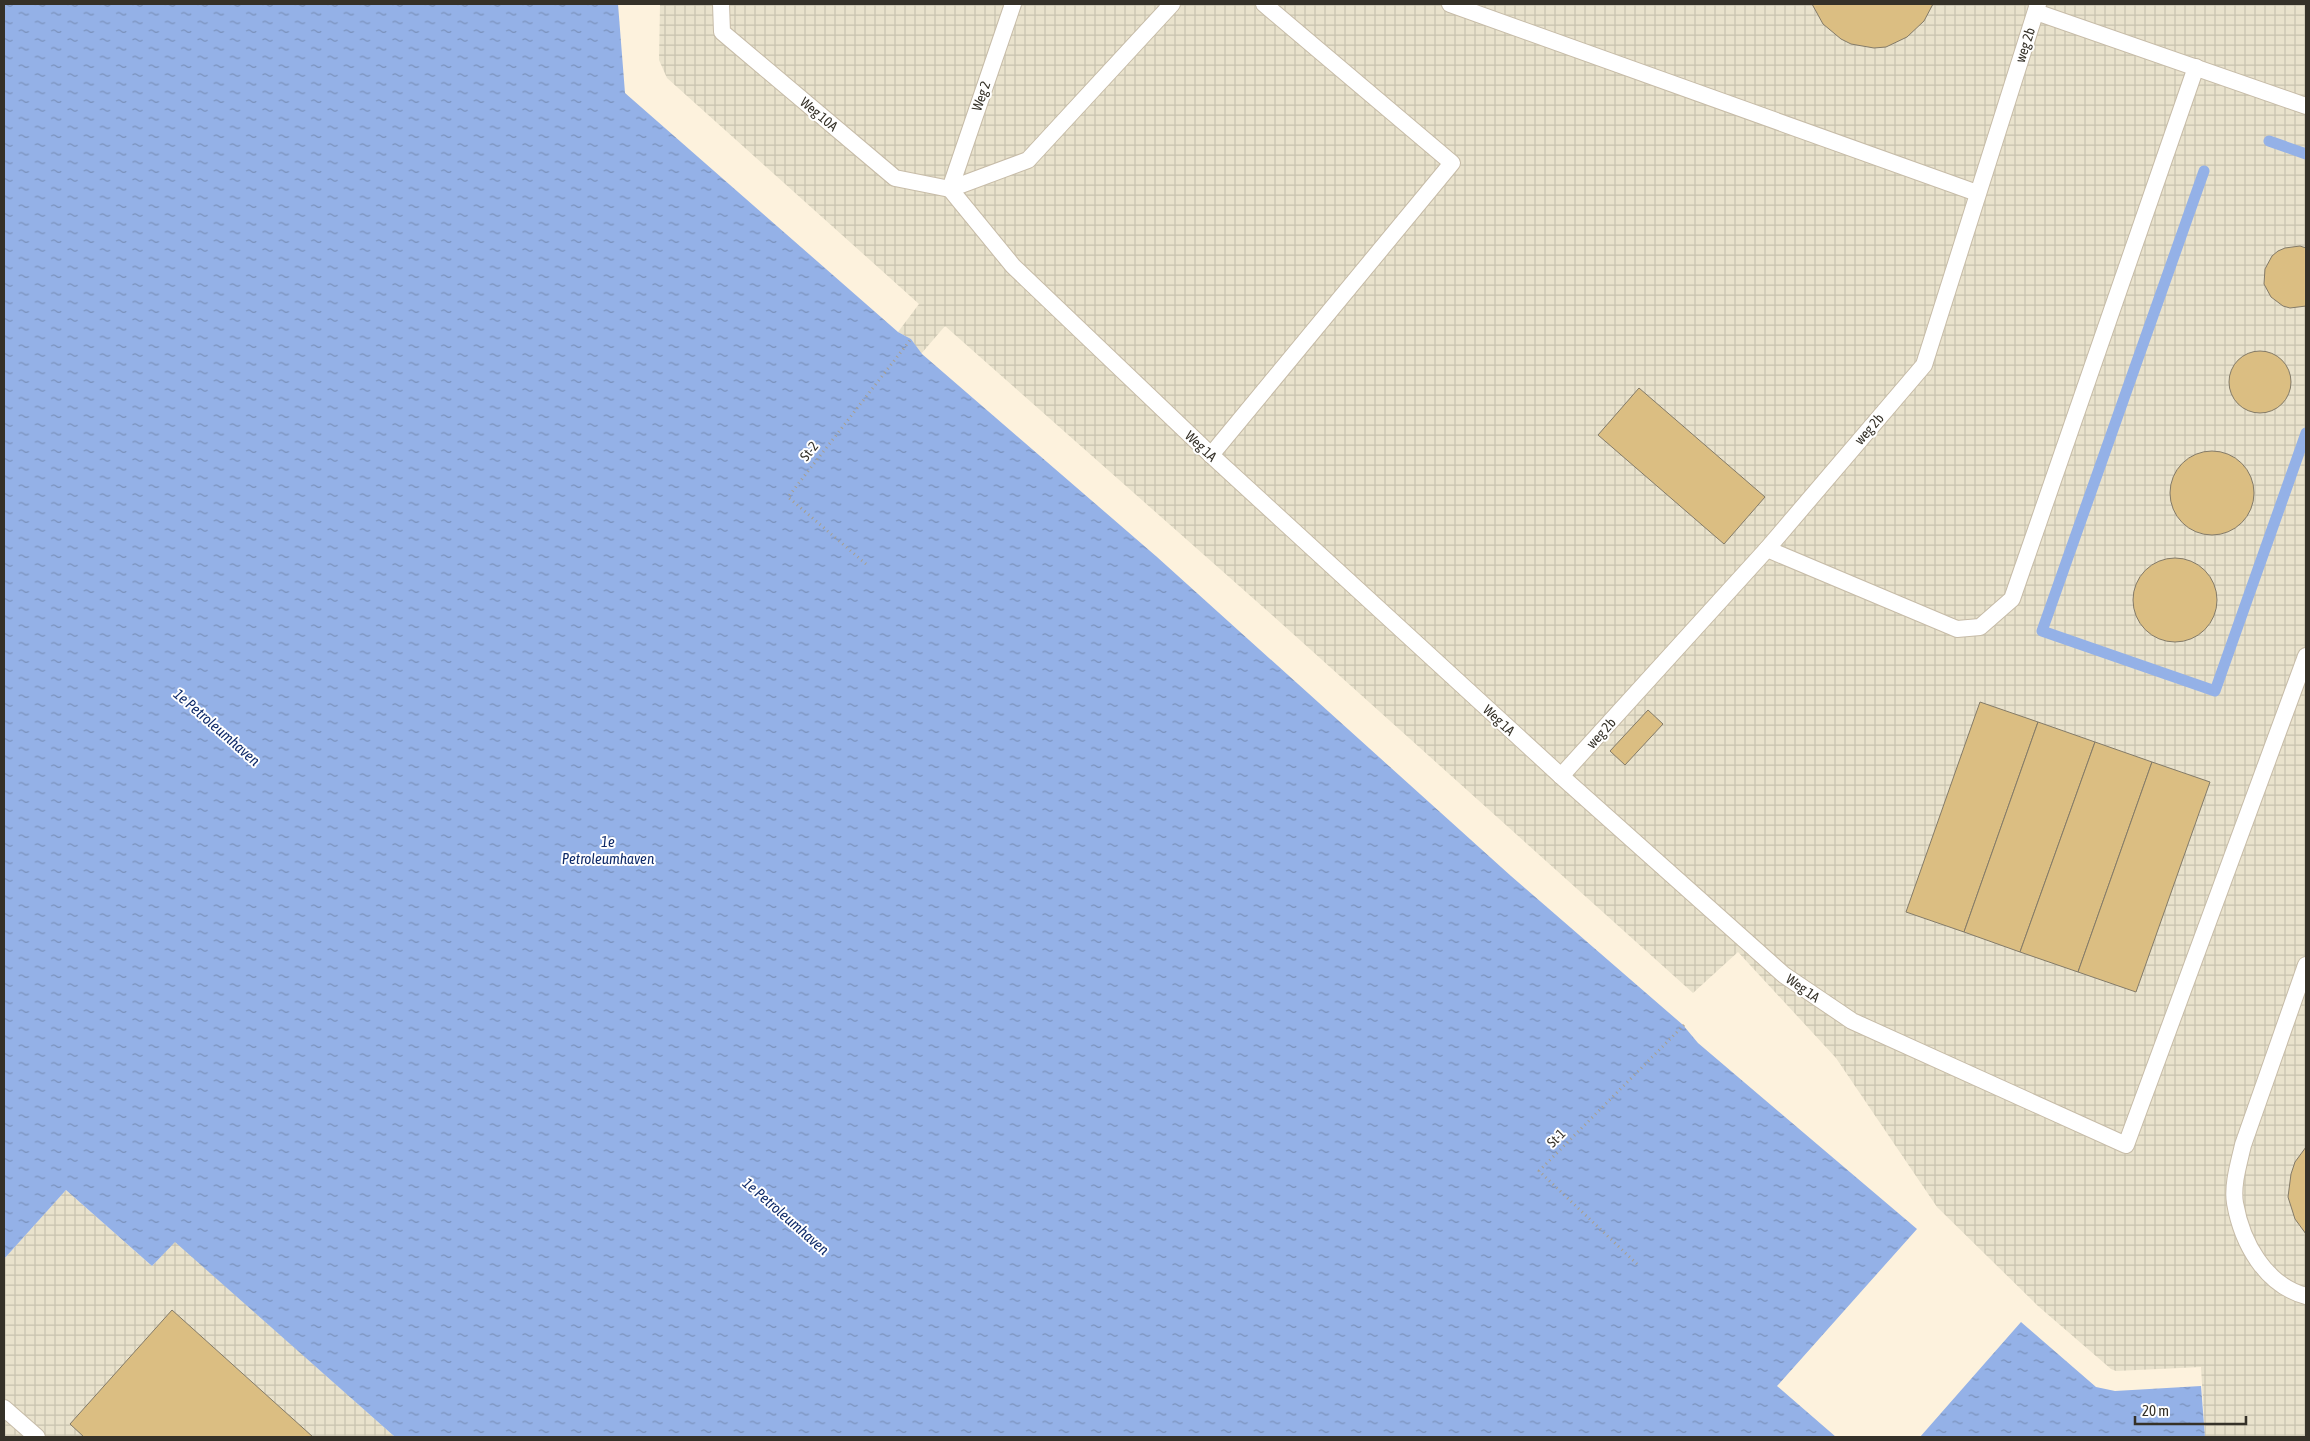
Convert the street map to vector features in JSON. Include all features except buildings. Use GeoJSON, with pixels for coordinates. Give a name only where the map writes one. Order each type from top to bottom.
{"type":"FeatureCollection","features":[{"type":"Feature","properties":{"kind":"lane","name":"Weg 10A"},"geometry":{"type":"LineString","coordinates":[[721,4],[722,32],[895,178],[950,189]]}},
{"type":"Feature","properties":{"kind":"lane","name":"Weg 2"},"geometry":{"type":"LineString","coordinates":[[950,189],[1013,4]]}},
{"type":"Feature","properties":{"kind":"lane"},"geometry":{"type":"LineString","coordinates":[[950,189],[1028,160],[1172,4]]}},
{"type":"Feature","properties":{"kind":"lane"},"geometry":{"type":"LineString","coordinates":[[1211,455],[1452,163],[1264,4]]}},
{"type":"Feature","properties":{"kind":"lane"},"geometry":{"type":"LineString","coordinates":[[1450,4],[1977,192]]}},
{"type":"Feature","properties":{"kind":"lane"},"geometry":{"type":"LineString","coordinates":[[2037,8],[2196,68],[2306,106]]}},
{"type":"Feature","properties":{"kind":"lane","name":"weg 2b"},"geometry":{"type":"LineString","coordinates":[[1561,776],[1766,549],[1924,365],[1977,192],[2037,8]]}},
{"type":"Feature","properties":{"kind":"lane"},"geometry":{"type":"LineString","coordinates":[[1766,549],[1956,629],[1980,627],[2012,600],[2196,68]]}},
{"type":"Feature","properties":{"kind":"lane","name":"Weg 1A"},"geometry":{"type":"LineString","coordinates":[[950,189],[1013,266],[1211,455],[1561,776],[1784,976],[1852,1021],[2126,1145],[2306,656]]}},
{"type":"Feature","properties":{"kind":"lane"},"geometry":{"type":"LineString","coordinates":[[2306,965],[2243,1145],[2237,1172],[2235,1202],[2255,1260],[2273,1278],[2298,1294],[2306,1296]]}},
{"type":"Feature","properties":{"kind":"lane"},"geometry":{"type":"LineString","coordinates":[[4,1408],[37,1437]]}},
{"type":"Feature","properties":{"kind":"path","name":"St-2"},"geometry":{"type":"LineString","coordinates":[[866,564],[788,497],[911,339]]}},
{"type":"Feature","properties":{"kind":"path","name":"St-1"},"geometry":{"type":"LineString","coordinates":[[1637,1264],[1539,1171],[1684,1025]]}},
{"type":"Feature","properties":{"kind":"shaded area"},"geometry":{"type":"Polygon","coordinates":[[[660,4],[2306,4],[2306,1437],[2205,1437],[2201,1367],[2116,1371],[2111,1369],[2038,1306],[1937,1207],[1836,1058],[1738,952],[1693,993],[1272,615],[945,326],[921,354],[911,339],[898,332],[919,304],[667,78],[659,60],[660,4]]]}},
{"type":"Feature","properties":{"kind":"shaded area"},"geometry":{"type":"Polygon","coordinates":[[[66,1190],[152,1266],[175,1241],[395,1437],[4,1437],[4,1259],[66,1190]]]}},
{"type":"Feature","properties":{"kind":"water","name":"1e Petroleumhaven"},"geometry":{"type":"Polygon","coordinates":[[[4,4],[618,4],[625,93],[898,332],[911,339],[922,354],[1157,557],[1511,876],[1683,1025],[1698,1043],[1917,1229],[1777,1386],[1836,1437],[395,1437],[175,1242],[152,1266],[66,1190],[4,1259],[4,4]]]}},
{"type":"Feature","properties":{"kind":"water"},"geometry":{"type":"Polygon","coordinates":[[[2021,1322],[2096,1387],[2115,1391],[2201,1386],[2205,1437],[1920,1437],[2021,1322]]]}},
{"type":"Feature","properties":{"kind":"waterway"},"geometry":{"type":"LineString","coordinates":[[2269,141],[2306,154]]}},
{"type":"Feature","properties":{"kind":"waterway"},"geometry":{"type":"LineString","coordinates":[[2204,171],[2042,631],[2215,691],[2306,433]]}}]}
